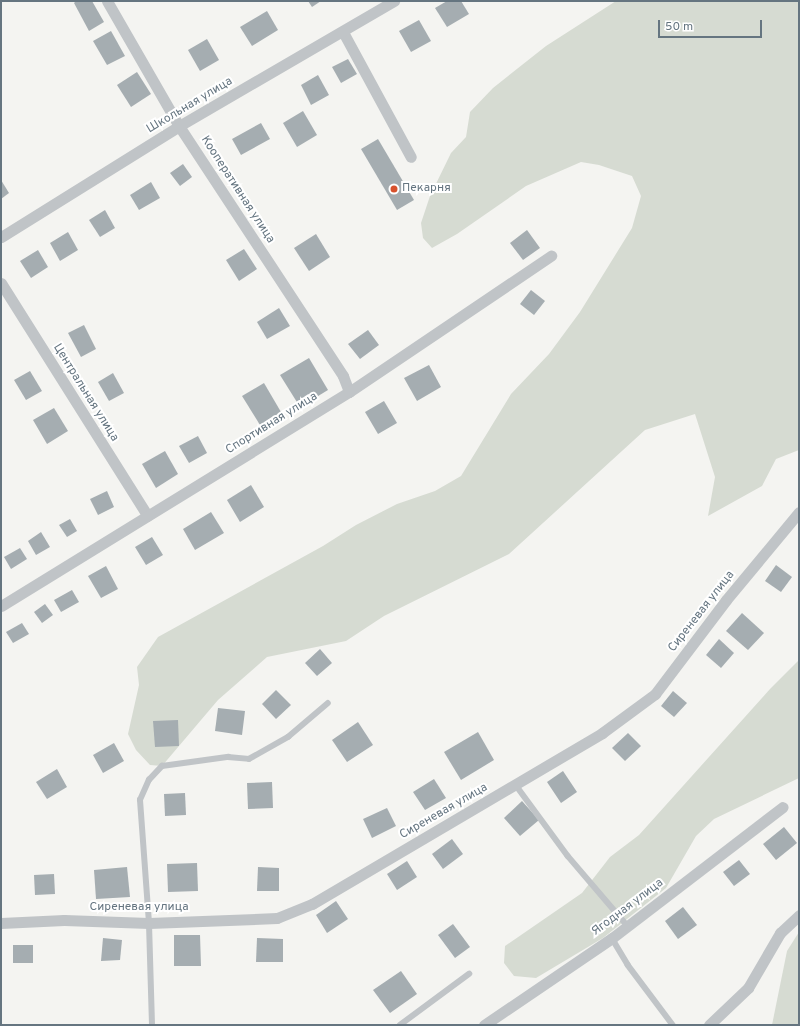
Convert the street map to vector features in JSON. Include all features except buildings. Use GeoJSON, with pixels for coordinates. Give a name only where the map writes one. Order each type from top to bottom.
{"type":"FeatureCollection","features":[{"type":"Feature","properties":{"kind":"street","name":"Кооперативная улица"},"geometry":{"type":"LineString","coordinates":[[107,1],[179,126],[343,376],[349,392]]}},
{"type":"Feature","properties":{"kind":"street","name":"Школьная улица"},"geometry":{"type":"LineString","coordinates":[[1,237],[179,126],[394,1]]}},
{"type":"Feature","properties":{"kind":"street"},"geometry":{"type":"LineString","coordinates":[[343,32],[411,157]]}},
{"type":"Feature","properties":{"kind":"street","name":"Спортивная улица"},"geometry":{"type":"LineString","coordinates":[[1,606],[349,392],[551,256]]}},
{"type":"Feature","properties":{"kind":"street","name":"Центральная улица"},"geometry":{"type":"LineString","coordinates":[[1,283],[148,516]]}},
{"type":"Feature","properties":{"kind":"street","name":"Сиреневая улица"},"geometry":{"type":"LineString","coordinates":[[1,923],[64,920],[149,923],[277,918],[312,904],[602,733],[655,694],[726,600],[799,512]]}},
{"type":"Feature","properties":{"kind":"street","name":"Ягодная улица"},"geometry":{"type":"LineString","coordinates":[[484,1025],[612,938],[783,807]]}},
{"type":"Feature","properties":{"kind":"street"},"geometry":{"type":"LineString","coordinates":[[709,1025],[748,988],[780,933],[799,915]]}},
{"type":"Feature","properties":{"kind":"lane"},"geometry":{"type":"LineString","coordinates":[[152,1025],[149,923],[140,800],[149,780],[162,766],[228,757],[249,759],[288,737],[328,704]]}},
{"type":"Feature","properties":{"kind":"lane"},"geometry":{"type":"LineString","coordinates":[[516,785],[568,856],[627,925]]}},
{"type":"Feature","properties":{"kind":"lane"},"geometry":{"type":"LineString","coordinates":[[612,938],[628,965],[673,1025]]}},
{"type":"Feature","properties":{"kind":"lane"},"geometry":{"type":"LineString","coordinates":[[400,1025],[469,974]]}},
{"type":"Feature","properties":{"kind":"shaded area"},"geometry":{"type":"Polygon","coordinates":[[[616,1],[799,1],[799,450],[776,459],[762,486],[708,516],[715,477],[695,414],[645,430],[509,554],[384,616],[346,641],[267,657],[218,700],[162,766],[150,765],[136,750],[128,734],[139,685],[137,667],[158,637],[323,546],[356,525],[397,504],[435,491],[461,476],[511,394],[549,354],[580,312],[632,228],[641,196],[632,176],[599,165],[581,162],[526,186],[457,234],[432,248],[423,238],[421,223],[430,196],[451,153],[466,137],[470,112],[493,88],[546,46],[616,1]]]}},
{"type":"Feature","properties":{"kind":"shaded area"},"geometry":{"type":"Polygon","coordinates":[[[799,660],[799,778],[714,819],[696,836],[666,888],[603,938],[536,978],[514,976],[504,963],[505,946],[582,893],[610,857],[639,835],[770,689],[799,660]]]}},
{"type":"Feature","properties":{"kind":"shaded area"},"geometry":{"type":"Polygon","coordinates":[[[799,932],[799,1025],[772,1025],[787,951],[799,932]]]}},
{"type":"Feature","properties":{"kind":"place","name":"Пекарня"},"geometry":{"type":"Point","coordinates":[394,189]}}]}
